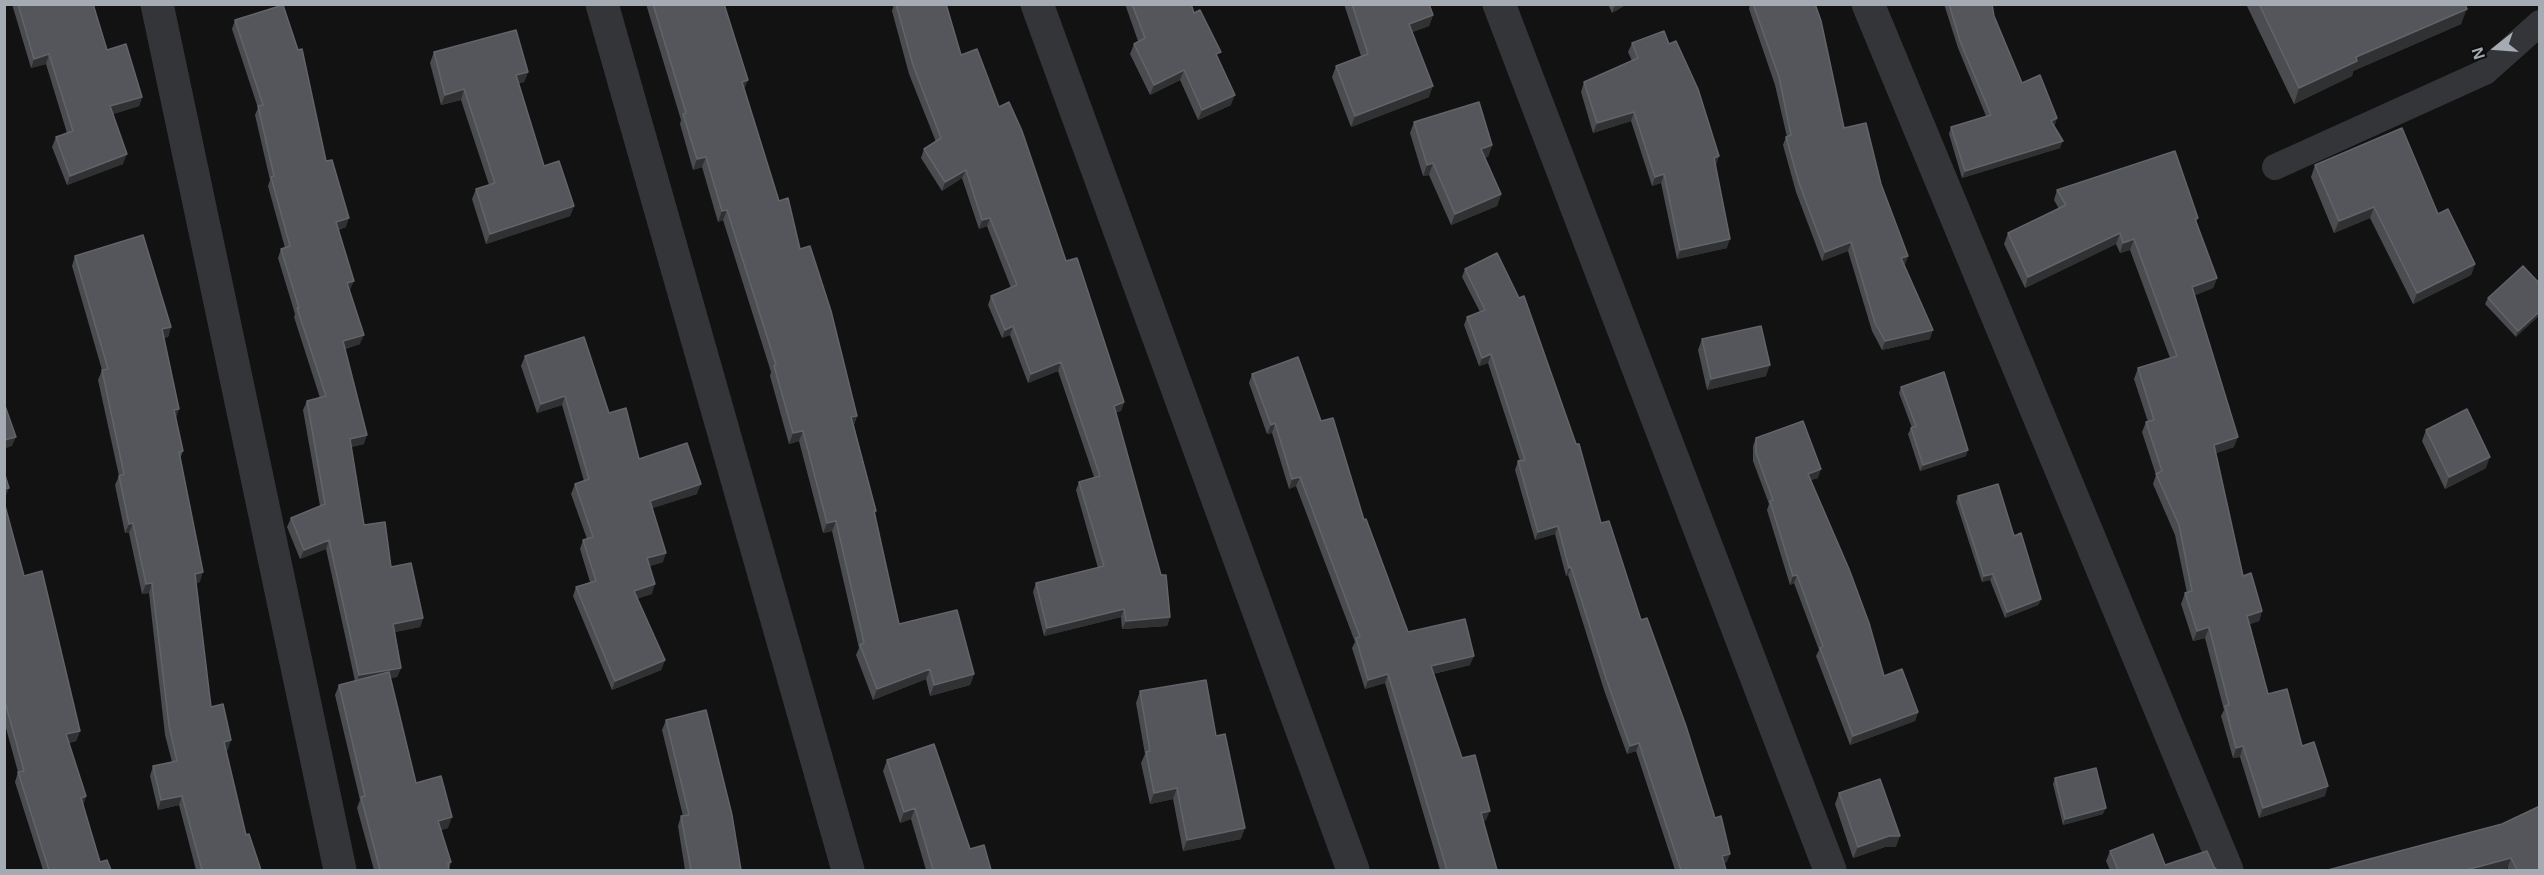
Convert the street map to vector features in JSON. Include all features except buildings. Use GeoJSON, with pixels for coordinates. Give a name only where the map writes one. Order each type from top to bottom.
{"type":"FeatureCollection","features":[{"type":"Feature","properties":{"kind":"street"},"geometry":{"type":"LineString","coordinates":[[157,4],[340,870]]}},
{"type":"Feature","properties":{"kind":"street"},"geometry":{"type":"LineString","coordinates":[[602,4],[848,870]]}},
{"type":"Feature","properties":{"kind":"street"},"geometry":{"type":"LineString","coordinates":[[1037,4],[1353,870]]}},
{"type":"Feature","properties":{"kind":"street"},"geometry":{"type":"LineString","coordinates":[[1499,4],[1830,870]]}},
{"type":"Feature","properties":{"kind":"street"},"geometry":{"type":"LineString","coordinates":[[1868,4],[2227,870]]}},
{"type":"Feature","properties":{"kind":"lane"},"geometry":{"type":"LineString","coordinates":[[2275,167],[2485,72],[2540,23]]}}]}
